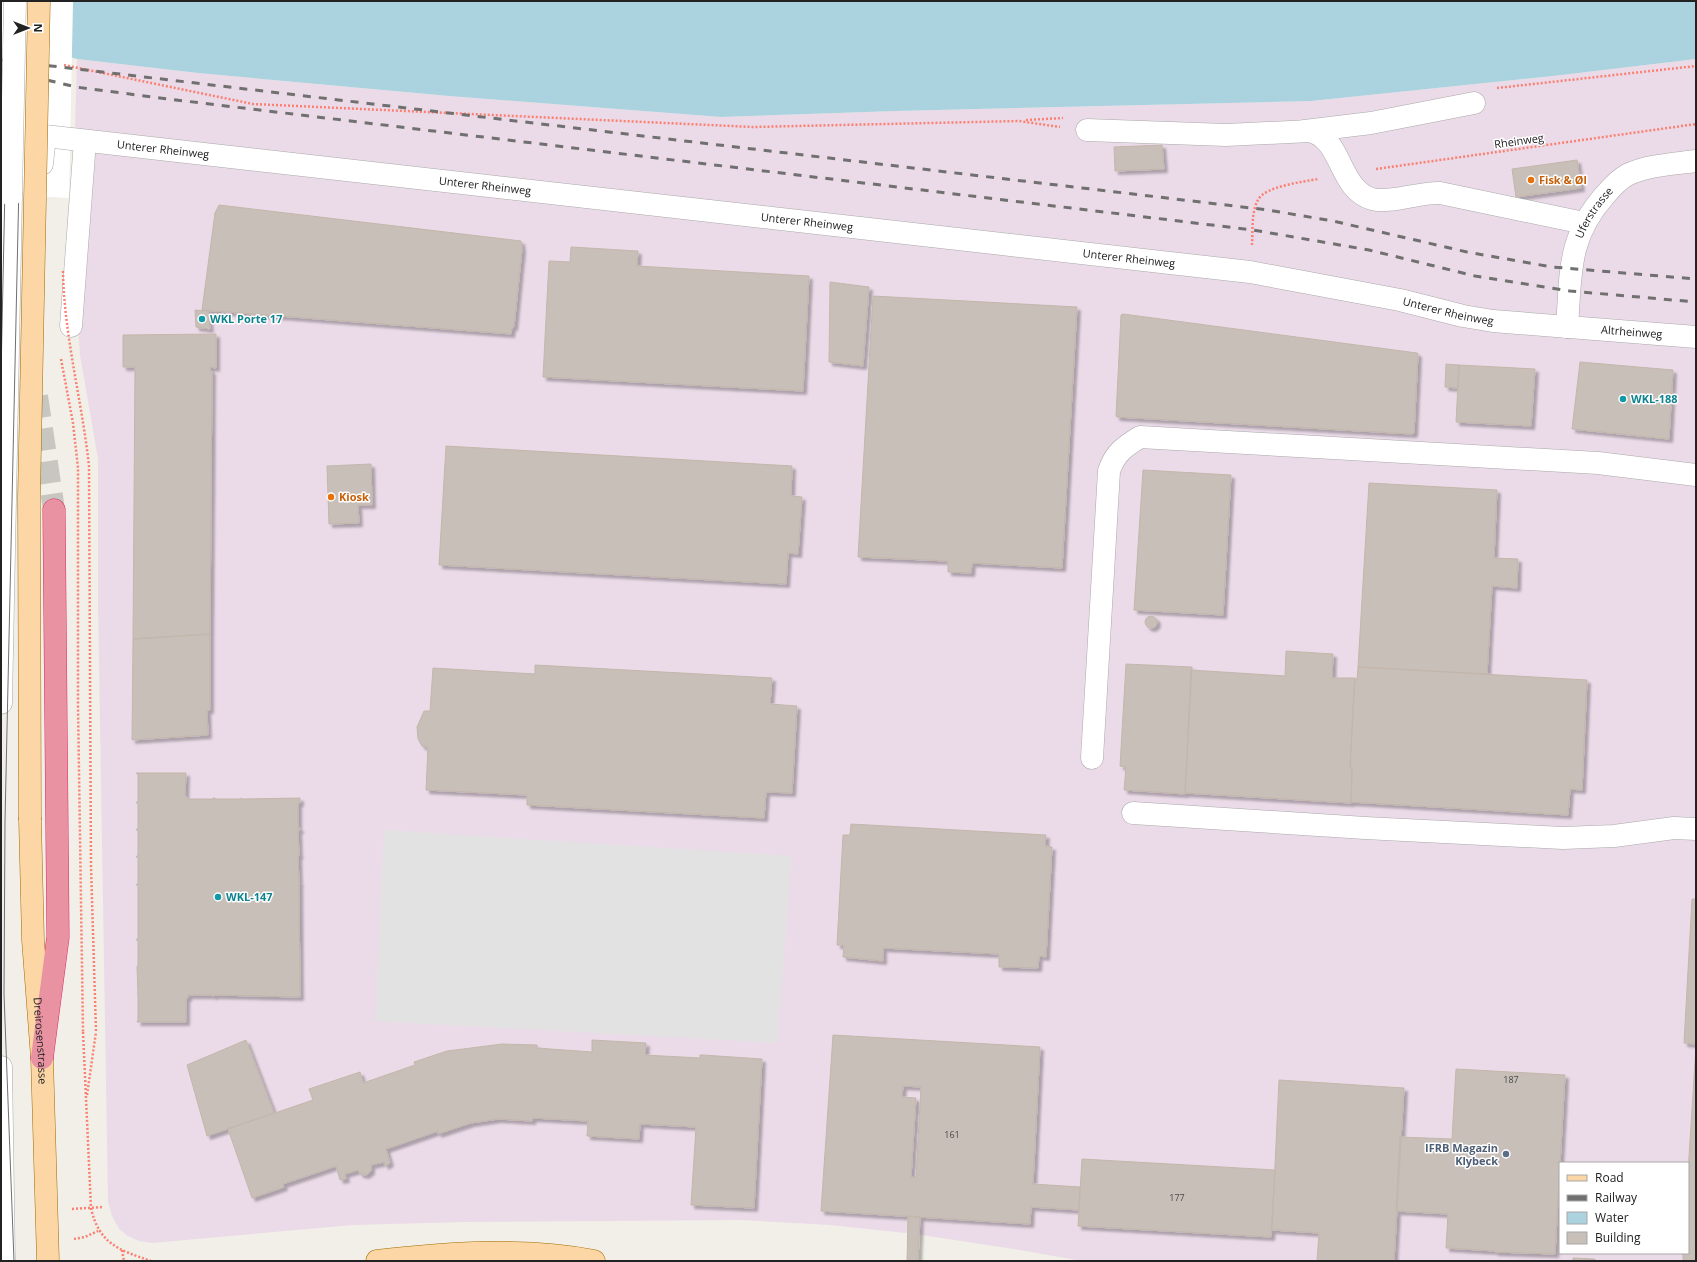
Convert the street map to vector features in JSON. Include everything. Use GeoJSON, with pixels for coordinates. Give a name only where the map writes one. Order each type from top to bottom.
{"type":"FeatureCollection","features":[{"type":"Feature","properties":{"kind":"highway"},"geometry":{"type":"LineString","coordinates":[[42,1058],[58,937],[54,510]]}},
{"type":"Feature","properties":{"kind":"main road","name":"Dreirosenstrasse"},"geometry":{"type":"LineString","coordinates":[[39,1],[29,497],[30,820],[33,940],[42,1058],[48,1251]]}},
{"type":"Feature","properties":{"kind":"main road"},"geometry":{"type":"LineString","coordinates":[[48,1251],[60,1261]]}},
{"type":"Feature","properties":{"kind":"main road"},"geometry":{"type":"LineString","coordinates":[[377,1261],[464,1254],[527,1253],[562,1259],[594,1261]]}},
{"type":"Feature","properties":{"kind":"street"},"geometry":{"type":"LineString","coordinates":[[1,703],[15,1]]}},
{"type":"Feature","properties":{"kind":"street"},"geometry":{"type":"LineString","coordinates":[[1087,130],[1226,135],[1305,131],[1371,123],[1474,103]]}},
{"type":"Feature","properties":{"kind":"street"},"geometry":{"type":"LineString","coordinates":[[1305,131],[1313,132],[1322,137],[1334,152],[1353,187],[1359,193],[1377,200],[1420,194],[1440,193],[1584,223]]}},
{"type":"Feature","properties":{"kind":"street","name":"Unterer Rheinweg"},"geometry":{"type":"LineString","coordinates":[[25,322],[45,136],[1250,272],[1400,300],[1463,316],[1493,321],[1567,327]]}},
{"type":"Feature","properties":{"kind":"street"},"geometry":{"type":"LineString","coordinates":[[71,326],[85,141]]}},
{"type":"Feature","properties":{"kind":"street","name":"Uferstrasse"},"geometry":{"type":"LineString","coordinates":[[1567,327],[1571,270],[1575,246],[1584,223],[1615,184],[1627,175],[1643,169],[1696,161]]}},
{"type":"Feature","properties":{"kind":"street","name":"Altrheinweg"},"geometry":{"type":"LineString","coordinates":[[1567,327],[1696,337]]}},
{"type":"Feature","properties":{"kind":"street"},"geometry":{"type":"LineString","coordinates":[[1092,758],[1109,471],[1114,458],[1125,446],[1140,437],[1598,463],[1696,475]]}},
{"type":"Feature","properties":{"kind":"street"},"geometry":{"type":"LineString","coordinates":[[1133,813],[1365,828],[1563,838],[1614,836],[1674,828],[1696,829]]}},
{"type":"Feature","properties":{"kind":"street"},"geometry":{"type":"LineString","coordinates":[[1,1067],[4,1261]]}},
{"type":"Feature","properties":{"kind":"path"},"geometry":{"type":"LineString","coordinates":[[65,62],[65,69]]}},
{"type":"Feature","properties":{"kind":"path"},"geometry":{"type":"LineString","coordinates":[[62,64],[253,104],[753,127],[1019,121],[1087,130]]}},
{"type":"Feature","properties":{"kind":"path","name":"Rheinweg"},"geometry":{"type":"LineString","coordinates":[[1250,272],[1255,209],[1260,197],[1266,191],[1345,173],[1696,124]]}},
{"type":"Feature","properties":{"kind":"path"},"geometry":{"type":"LineString","coordinates":[[63,269],[68,327],[86,433],[89,473],[90,858],[96,1032],[86,1101]]}},
{"type":"Feature","properties":{"kind":"path"},"geometry":{"type":"LineString","coordinates":[[60,357],[73,423],[78,468],[78,706],[83,1032],[91,1208],[98,1231],[122,1250],[151,1261]]}},
{"type":"Feature","properties":{"kind":"path"},"geometry":{"type":"LineString","coordinates":[[122,1250],[124,1261]]}},
{"type":"Feature","properties":{"kind":"shaded area"},"geometry":{"type":"Polygon","coordinates":[[[77,59],[198,73],[449,96],[721,117],[896,111],[1311,101],[1553,76],[1696,59],[1696,1261],[1082,1261],[915,1234],[830,1225],[742,1220],[465,1222],[353,1225],[152,1243],[139,1241],[128,1236],[119,1229],[112,1216],[108,1202],[98,604],[98,459],[80,355],[75,286],[73,201],[77,59]]]}},
{"type":"Feature","properties":{"kind":"shaded area"},"geometry":{"type":"Polygon","coordinates":[[[384,830],[792,856],[777,1043],[375,1021],[384,830]]]}},
{"type":"Feature","properties":{"kind":"water"},"geometry":{"type":"Polygon","coordinates":[[[1,1],[1696,1],[1696,59],[1553,76],[1311,101],[896,111],[721,117],[449,96],[198,73],[77,59],[21,43],[1,1]]]}},
{"type":"Feature","properties":{"kind":"pier"},"geometry":{"type":"Polygon","coordinates":[[[1,1],[73,1],[69,198],[1,194],[1,1]]]}},
{"type":"Feature","properties":{"kind":"building"},"geometry":{"type":"Polygon","coordinates":[[[1162,145],[1164,169],[1115,171],[1114,147],[1162,145]]]}},
{"type":"Feature","properties":{"kind":"building"},"geometry":{"type":"Polygon","coordinates":[[[1577,160],[1581,188],[1516,197],[1512,169],[1577,160]]]}},
{"type":"Feature","properties":{"kind":"building"},"geometry":{"type":"Polygon","coordinates":[[[219,205],[521,241],[522,249],[514,327],[512,327],[511,334],[202,310],[215,213],[219,205]]]}},
{"type":"Feature","properties":{"kind":"building"},"geometry":{"type":"Polygon","coordinates":[[[571,247],[638,251],[637,266],[809,276],[803,391],[543,377],[549,261],[570,262],[571,247]]]}},
{"type":"Feature","properties":{"kind":"building"},"geometry":{"type":"Polygon","coordinates":[[[830,282],[869,287],[863,366],[829,362],[830,282]]]}},
{"type":"Feature","properties":{"kind":"building"},"geometry":{"type":"Polygon","coordinates":[[[873,296],[1077,307],[1062,568],[972,563],[971,573],[948,572],[948,561],[858,557],[873,296]]]}},
{"type":"Feature","properties":{"kind":"building","name":"WKL Porte 17"},"geometry":{"type":"Polygon","coordinates":[[[195,310],[208,311],[210,329],[196,327],[195,310]]]}},
{"type":"Feature","properties":{"kind":"building"},"geometry":{"type":"Polygon","coordinates":[[[1123,314],[1417,353],[1414,433],[1117,417],[1121,315],[1123,314]]]}},
{"type":"Feature","properties":{"kind":"building"},"geometry":{"type":"Polygon","coordinates":[[[216,334],[216,368],[210,367],[210,371],[212,371],[210,634],[133,639],[135,367],[123,367],[123,335],[216,334]]]}},
{"type":"Feature","properties":{"kind":"building","name":"WKL-188"},"geometry":{"type":"Polygon","coordinates":[[[1580,362],[1673,370],[1669,439],[1572,429],[1580,362]]]}},
{"type":"Feature","properties":{"kind":"building"},"geometry":{"type":"Polygon","coordinates":[[[1446,364],[1459,365],[1458,388],[1445,387],[1446,364]]]}},
{"type":"Feature","properties":{"kind":"building"},"geometry":{"type":"Polygon","coordinates":[[[1459,365],[1535,369],[1531,426],[1456,422],[1459,365]]]}},
{"type":"Feature","properties":{"kind":"building"},"geometry":{"type":"Polygon","coordinates":[[[446,446],[792,466],[791,496],[802,497],[798,554],[788,553],[786,584],[439,565],[446,446]]]}},
{"type":"Feature","properties":{"kind":"building"},"geometry":{"type":"Polygon","coordinates":[[[371,464],[372,505],[358,505],[359,523],[329,524],[327,466],[371,464]]]}},
{"type":"Feature","properties":{"kind":"building"},"geometry":{"type":"Polygon","coordinates":[[[1143,470],[1231,475],[1223,615],[1134,610],[1143,470]]]}},
{"type":"Feature","properties":{"kind":"building"},"geometry":{"type":"Polygon","coordinates":[[[1369,483],[1497,490],[1494,558],[1518,559],[1517,588],[1492,586],[1487,674],[1358,667],[1369,483]]]}},
{"type":"Feature","properties":{"kind":"building"},"geometry":{"type":"Polygon","coordinates":[[[1149,616],[1153,616],[1157,622],[1153,628],[1149,628],[1145,624],[1145,620],[1149,616]]]}},
{"type":"Feature","properties":{"kind":"building"},"geometry":{"type":"Polygon","coordinates":[[[210,634],[210,710],[207,710],[208,735],[132,740],[133,639],[210,634]]]}},
{"type":"Feature","properties":{"kind":"building"},"geometry":{"type":"Polygon","coordinates":[[[1286,651],[1333,654],[1332,678],[1355,678],[1350,768],[1352,768],[1351,803],[1185,793],[1191,670],[1285,676],[1286,651]]]}},
{"type":"Feature","properties":{"kind":"building"},"geometry":{"type":"Polygon","coordinates":[[[1126,664],[1192,667],[1185,794],[1124,790],[1126,767],[1120,766],[1126,664]]]}},
{"type":"Feature","properties":{"kind":"building"},"geometry":{"type":"Polygon","coordinates":[[[535,665],[772,678],[770,704],[797,706],[792,793],[766,792],[764,818],[527,805],[527,795],[426,790],[428,747],[422,746],[418,739],[417,727],[424,711],[430,711],[433,668],[535,674],[535,665]]]}},
{"type":"Feature","properties":{"kind":"building"},"geometry":{"type":"Polygon","coordinates":[[[1358,667],[1587,680],[1582,790],[1570,789],[1568,815],[1351,802],[1352,768],[1350,768],[1354,689],[1358,667]]]}},
{"type":"Feature","properties":{"kind":"building","name":"WKL-147"},"geometry":{"type":"Polygon","coordinates":[[[136,773],[186,773],[185,795],[188,799],[300,798],[300,803],[298,803],[298,828],[300,828],[300,830],[298,830],[300,855],[298,857],[300,883],[300,997],[215,995],[213,997],[213,995],[188,995],[188,998],[186,998],[186,1022],[137,1022],[138,940],[136,940],[138,938],[138,885],[136,885],[138,883],[138,857],[136,857],[138,855],[138,830],[136,830],[138,828],[138,803],[136,803],[138,801],[138,775],[136,773]]]}},
{"type":"Feature","properties":{"kind":"building"},"geometry":{"type":"Polygon","coordinates":[[[851,824],[1046,835],[1045,846],[1052,847],[1046,957],[1039,956],[1038,968],[999,967],[999,954],[883,948],[883,961],[843,957],[844,945],[837,945],[843,835],[850,835],[851,824]]]}},
{"type":"Feature","properties":{"kind":"building"},"geometry":{"type":"Polygon","coordinates":[[[1692,899],[1696,899],[1696,1046],[1695,1044],[1684,1043],[1692,899]]]}},
{"type":"Feature","properties":{"kind":"building"},"geometry":{"type":"Polygon","coordinates":[[[833,1035],[1040,1047],[1033,1184],[1080,1187],[1079,1210],[1031,1207],[1030,1224],[821,1211],[833,1035]],[[903,1086],[902,1097],[916,1098],[911,1177],[916,1178],[921,1087],[903,1086]]]}},
{"type":"Feature","properties":{"kind":"building"},"geometry":{"type":"Polygon","coordinates":[[[246,1040],[274,1113],[207,1136],[187,1065],[246,1040]]]}},
{"type":"Feature","properties":{"kind":"building"},"geometry":{"type":"Polygon","coordinates":[[[592,1040],[646,1043],[645,1055],[700,1058],[700,1055],[703,1055],[762,1059],[754,1208],[691,1205],[696,1127],[640,1124],[639,1139],[587,1136],[588,1121],[533,1118],[532,1121],[498,1119],[471,1123],[438,1134],[438,1131],[386,1149],[390,1163],[385,1166],[384,1162],[371,1165],[371,1171],[366,1175],[360,1174],[358,1170],[345,1174],[346,1179],[340,1180],[336,1166],[283,1184],[284,1187],[252,1198],[228,1129],[313,1100],[309,1089],[360,1072],[363,1083],[415,1065],[414,1062],[447,1051],[502,1044],[537,1045],[537,1048],[592,1052],[592,1040]]]}},
{"type":"Feature","properties":{"kind":"building"},"geometry":{"type":"Polygon","coordinates":[[[1696,1046],[1696,1261],[1683,1260],[1683,1254],[1689,1254],[1689,1162],[1696,1046]]]}},
{"type":"Feature","properties":{"kind":"building"},"geometry":{"type":"Polygon","coordinates":[[[1456,1069],[1565,1075],[1555,1254],[1495,1252],[1446,1248],[1448,1214],[1396,1211],[1400,1137],[1452,1139],[1456,1069]]]}},
{"type":"Feature","properties":{"kind":"building"},"geometry":{"type":"Polygon","coordinates":[[[1279,1080],[1404,1088],[1394,1261],[1317,1261],[1319,1233],[1272,1230],[1279,1080]]]}},
{"type":"Feature","properties":{"kind":"building"},"geometry":{"type":"Polygon","coordinates":[[[1082,1159],[1275,1170],[1271,1237],[1078,1226],[1082,1159]]]}},
{"type":"Feature","properties":{"kind":"building"},"geometry":{"type":"Polygon","coordinates":[[[908,1216],[920,1217],[918,1261],[907,1261],[908,1216]]]}},
{"type":"Feature","properties":{"kind":"building"},"geometry":{"type":"Polygon","coordinates":[[[1573,1258],[1595,1259],[1595,1261],[1573,1261],[1573,1258]]]}},
{"type":"Feature","properties":{"kind":"tunnel"},"geometry":{"type":"LineString","coordinates":[[37,396],[54,510]]}},
{"type":"Feature","properties":{"kind":"tram line"},"geometry":{"type":"LineString","coordinates":[[1,374],[9,1]]}},
{"type":"Feature","properties":{"kind":"tram line"},"geometry":{"type":"LineString","coordinates":[[14,1261],[4,994],[5,821],[23,1]]}},
{"type":"Feature","properties":{"kind":"railway"},"geometry":{"type":"LineString","coordinates":[[1,60],[1268,210],[1333,221],[1467,252],[1552,267],[1696,279]]}},
{"type":"Feature","properties":{"kind":"railway"},"geometry":{"type":"LineString","coordinates":[[1,69],[76,87],[160,98],[1253,230],[1369,250],[1475,276],[1570,291],[1696,302]]}},
{"type":"Feature","properties":{"kind":"place","name":"Fisk & Øl"},"geometry":{"type":"Point","coordinates":[1531,180]}},
{"type":"Feature","properties":{"kind":"place","name":"WKL Porte 17"},"geometry":{"type":"Point","coordinates":[202,319]}},
{"type":"Feature","properties":{"kind":"place","name":"WKL-188"},"geometry":{"type":"Point","coordinates":[1623,399]}},
{"type":"Feature","properties":{"kind":"place","name":"Kiosk"},"geometry":{"type":"Point","coordinates":[331,497]}},
{"type":"Feature","properties":{"kind":"place","name":"WKL-147"},"geometry":{"type":"Point","coordinates":[218,897]}},
{"type":"Feature","properties":{"kind":"place","name":"IFRB Magazin Klybeck"},"geometry":{"type":"Point","coordinates":[1506,1154]}}]}
